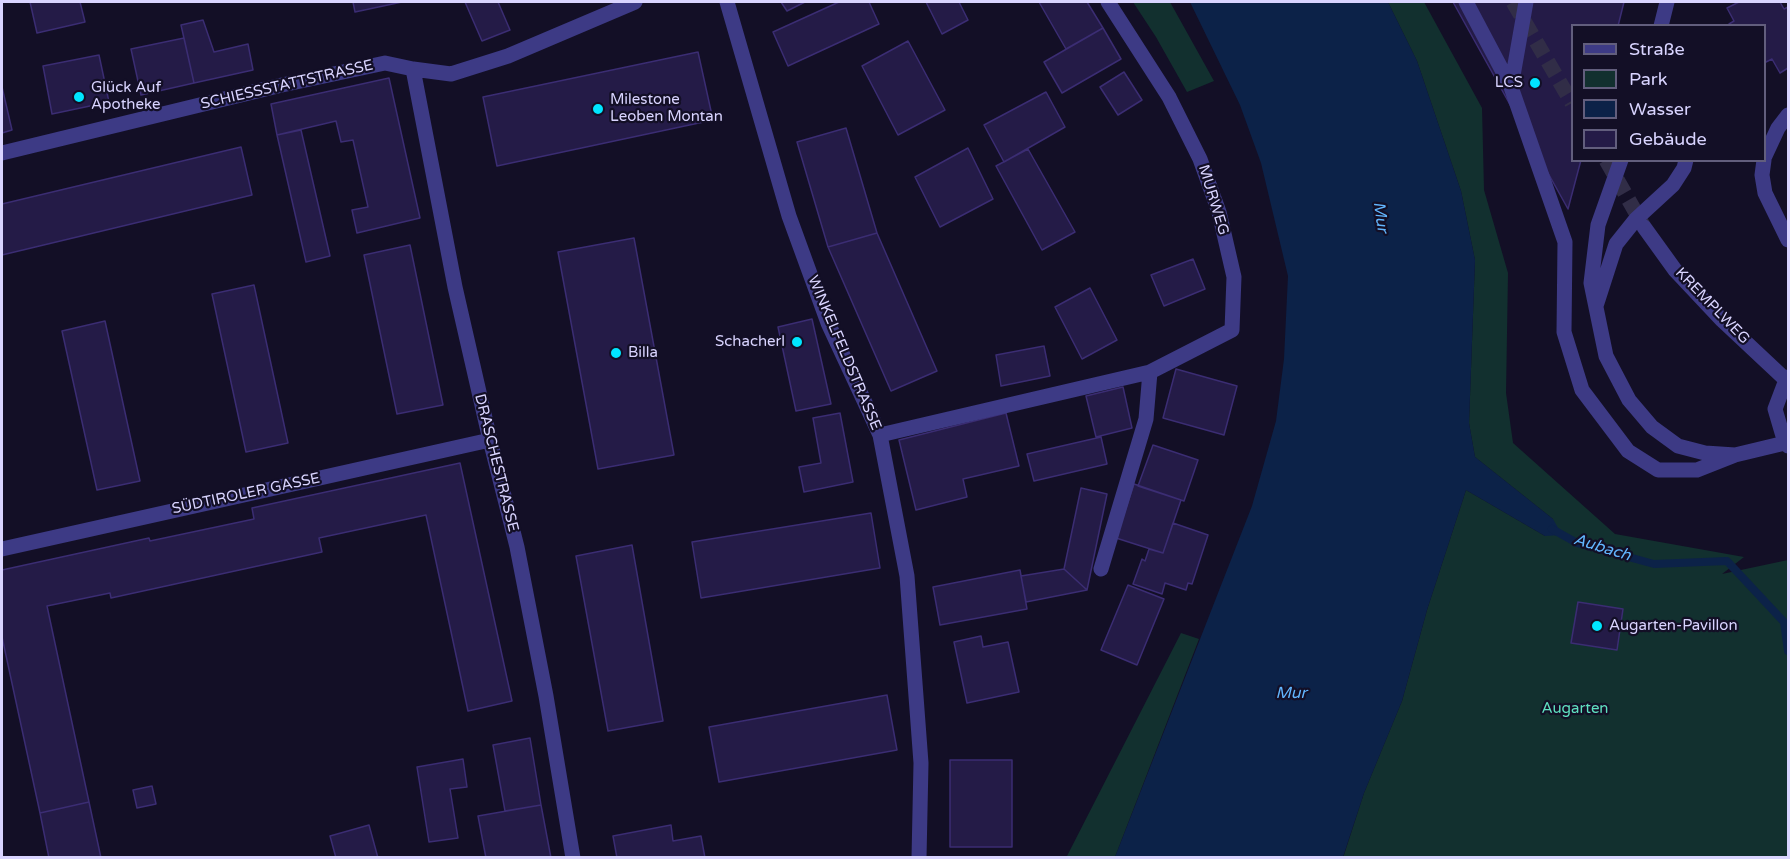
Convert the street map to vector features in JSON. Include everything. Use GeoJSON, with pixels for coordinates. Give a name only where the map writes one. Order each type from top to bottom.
{"type":"FeatureCollection","features":[{"type":"Feature","properties":{"kind":"street","name":"SCHIESSSTATTSTRASSE"},"geometry":{"type":"LineString","coordinates":[[2,153],[282,85],[385,63],[451,74],[508,56],[635,2]]}},
{"type":"Feature","properties":{"kind":"street","name":"WINKELFELDSTRASSE"},"geometry":{"type":"LineString","coordinates":[[728,2],[789,216],[828,323],[880,435],[908,587],[921,763],[919,858]]}},
{"type":"Feature","properties":{"kind":"street","name":"MURWEG"},"geometry":{"type":"LineString","coordinates":[[880,435],[1150,372],[1232,330],[1234,277],[1220,212],[1200,159],[1168,98],[1108,2]]}},
{"type":"Feature","properties":{"kind":"street"},"geometry":{"type":"LineString","coordinates":[[1466,2],[1511,87],[1565,242],[1564,332],[1582,390],[1628,451],[1658,470],[1698,470],[1735,455],[1787,444],[1775,409],[1787,379]]}},
{"type":"Feature","properties":{"kind":"street"},"geometry":{"type":"LineString","coordinates":[[1511,87],[1526,2]]}},
{"type":"Feature","properties":{"kind":"street"},"geometry":{"type":"LineString","coordinates":[[1662,24],[1667,2]]}},
{"type":"Feature","properties":{"kind":"street","name":"DRASCHESTRASSE"},"geometry":{"type":"LineString","coordinates":[[413,69],[455,287],[490,440],[518,547],[573,858]]}},
{"type":"Feature","properties":{"kind":"street"},"geometry":{"type":"LineString","coordinates":[[1766,150],[1771,126],[1788,115]]}},
{"type":"Feature","properties":{"kind":"street"},"geometry":{"type":"LineString","coordinates":[[1620,162],[1598,225],[1591,283],[1606,356],[1629,400],[1652,427],[1678,446],[1705,453],[1735,455]]}},
{"type":"Feature","properties":{"kind":"street"},"geometry":{"type":"LineString","coordinates":[[1596,306],[1616,244],[1636,219],[1673,185],[1686,162]]}},
{"type":"Feature","properties":{"kind":"street"},"geometry":{"type":"LineString","coordinates":[[1764,162],[1762,175],[1765,193],[1788,240]]}},
{"type":"Feature","properties":{"kind":"street","name":"KREMPLWEG"},"geometry":{"type":"LineString","coordinates":[[1644,227],[1675,270],[1722,320],[1787,379]]}},
{"type":"Feature","properties":{"kind":"street"},"geometry":{"type":"LineString","coordinates":[[1101,569],[1146,419],[1150,372]]}},
{"type":"Feature","properties":{"kind":"street","name":"SÜDTIROLER GASSE"},"geometry":{"type":"LineString","coordinates":[[2,549],[490,440]]}},
{"type":"Feature","properties":{"kind":"green space"},"geometry":{"type":"Polygon","coordinates":[[[1133,2],[1170,2],[1214,81],[1187,92],[1133,2]]]}},
{"type":"Feature","properties":{"kind":"green space","name":"Augarten"},"geometry":{"type":"Polygon","coordinates":[[[1388,2],[1424,2],[1482,108],[1484,190],[1508,273],[1506,393],[1513,443],[1615,534],[1744,557],[1722,574],[1788,560],[1788,857],[1343,858],[1364,793],[1402,701],[1427,610],[1466,490],[1545,536],[1553,519],[1475,457],[1469,423],[1475,260],[1461,191],[1417,61],[1388,2]]]}},
{"type":"Feature","properties":{"kind":"green space"},"geometry":{"type":"Polygon","coordinates":[[[1181,633],[1199,639],[1115,857],[1066,858],[1181,633]]]}},
{"type":"Feature","properties":{"kind":"water","name":"Mur"},"geometry":{"type":"Polygon","coordinates":[[[1190,2],[1388,2],[1417,61],[1461,191],[1475,260],[1469,423],[1475,457],[1553,519],[1562,535],[1545,536],[1466,490],[1427,610],[1402,701],[1364,793],[1343,857],[1115,857],[1252,506],[1276,421],[1284,359],[1288,276],[1261,163],[1240,105],[1190,2]]]}},
{"type":"Feature","properties":{"kind":"building"},"geometry":{"type":"Polygon","coordinates":[[[30,2],[80,2],[85,22],[37,33],[30,2]]]}},
{"type":"Feature","properties":{"kind":"building"},"geometry":{"type":"Polygon","coordinates":[[[353,2],[402,2],[355,12],[353,2]]]}},
{"type":"Feature","properties":{"kind":"building"},"geometry":{"type":"Polygon","coordinates":[[[465,2],[498,2],[510,30],[482,41],[465,2]]]}},
{"type":"Feature","properties":{"kind":"building"},"geometry":{"type":"Polygon","coordinates":[[[781,2],[805,2],[787,11],[781,2]]]}},
{"type":"Feature","properties":{"kind":"building"},"geometry":{"type":"Polygon","coordinates":[[[839,2],[869,2],[879,24],[788,66],[773,32],[839,2]]]}},
{"type":"Feature","properties":{"kind":"building"},"geometry":{"type":"Polygon","coordinates":[[[926,2],[959,2],[968,20],[942,34],[926,2]]]}},
{"type":"Feature","properties":{"kind":"building"},"geometry":{"type":"Polygon","coordinates":[[[1039,2],[1087,2],[1103,28],[1066,49],[1039,2]]]}},
{"type":"Feature","properties":{"kind":"building","name":"LCS"},"geometry":{"type":"Polygon","coordinates":[[[1453,2],[1624,2],[1618,24],[1571,24],[1571,162],[1580,162],[1568,209],[1453,2]]]}},
{"type":"Feature","properties":{"kind":"building"},"geometry":{"type":"Polygon","coordinates":[[[1739,2],[1780,2],[1784,9],[1788,7],[1788,68],[1780,73],[1772,59],[1766,62],[1766,24],[1729,24],[1734,21],[1727,8],[1739,2]]]}},
{"type":"Feature","properties":{"kind":"building"},"geometry":{"type":"Polygon","coordinates":[[[203,20],[214,52],[248,44],[253,70],[194,83],[181,25],[203,20]]]}},
{"type":"Feature","properties":{"kind":"building"},"geometry":{"type":"Polygon","coordinates":[[[1103,28],[1121,59],[1062,93],[1044,62],[1103,28]]]}},
{"type":"Feature","properties":{"kind":"building"},"geometry":{"type":"Polygon","coordinates":[[[184,38],[194,83],[141,95],[131,49],[184,38]]]}},
{"type":"Feature","properties":{"kind":"building"},"geometry":{"type":"Polygon","coordinates":[[[908,41],[945,110],[898,135],[862,66],[908,41]]]}},
{"type":"Feature","properties":{"kind":"building","name":"Milestone Leoben Montan"},"geometry":{"type":"Polygon","coordinates":[[[698,52],[713,120],[497,166],[483,97],[698,52]]]}},
{"type":"Feature","properties":{"kind":"building"},"geometry":{"type":"Polygon","coordinates":[[[99,55],[109,102],[52,114],[43,66],[99,55]]]}},
{"type":"Feature","properties":{"kind":"building"},"geometry":{"type":"Polygon","coordinates":[[[1124,72],[1142,100],[1118,115],[1100,87],[1124,72]]]}},
{"type":"Feature","properties":{"kind":"building"},"geometry":{"type":"Polygon","coordinates":[[[389,78],[420,218],[357,233],[352,210],[368,207],[353,140],[341,142],[336,121],[277,135],[271,104],[389,78]]]}},
{"type":"Feature","properties":{"kind":"building"},"geometry":{"type":"Polygon","coordinates":[[[2,87],[12,130],[2,133],[2,87]]]}},
{"type":"Feature","properties":{"kind":"building"},"geometry":{"type":"Polygon","coordinates":[[[1046,92],[1065,127],[1004,162],[984,125],[1046,92]]]}},
{"type":"Feature","properties":{"kind":"building"},"geometry":{"type":"Polygon","coordinates":[[[846,128],[877,233],[828,247],[797,142],[846,128]]]}},
{"type":"Feature","properties":{"kind":"building"},"geometry":{"type":"Polygon","coordinates":[[[301,130],[330,256],[306,262],[277,135],[301,130]]]}},
{"type":"Feature","properties":{"kind":"building"},"geometry":{"type":"Polygon","coordinates":[[[241,147],[252,195],[2,255],[2,204],[241,147]]]}},
{"type":"Feature","properties":{"kind":"building"},"geometry":{"type":"Polygon","coordinates":[[[968,148],[993,199],[940,227],[915,177],[968,148]]]}},
{"type":"Feature","properties":{"kind":"building"},"geometry":{"type":"Polygon","coordinates":[[[1028,149],[1075,232],[1042,250],[996,166],[1028,149]]]}},
{"type":"Feature","properties":{"kind":"building"},"geometry":{"type":"Polygon","coordinates":[[[877,233],[937,371],[891,391],[828,247],[877,233]]]}},
{"type":"Feature","properties":{"kind":"building","name":"Billa"},"geometry":{"type":"Polygon","coordinates":[[[634,238],[674,455],[598,469],[558,252],[634,238]]]}},
{"type":"Feature","properties":{"kind":"building"},"geometry":{"type":"Polygon","coordinates":[[[410,245],[443,405],[397,414],[364,255],[410,245]]]}},
{"type":"Feature","properties":{"kind":"building"},"geometry":{"type":"Polygon","coordinates":[[[1193,259],[1205,289],[1164,306],[1151,275],[1193,259]]]}},
{"type":"Feature","properties":{"kind":"building"},"geometry":{"type":"Polygon","coordinates":[[[254,285],[288,443],[246,452],[212,294],[254,285]]]}},
{"type":"Feature","properties":{"kind":"building"},"geometry":{"type":"Polygon","coordinates":[[[1090,288],[1117,340],[1082,359],[1055,307],[1090,288]]]}},
{"type":"Feature","properties":{"kind":"building"},"geometry":{"type":"Polygon","coordinates":[[[812,319],[831,404],[796,411],[778,327],[812,319]]]}},
{"type":"Feature","properties":{"kind":"building"},"geometry":{"type":"Polygon","coordinates":[[[105,321],[140,481],[97,490],[62,331],[105,321]]]}},
{"type":"Feature","properties":{"kind":"building"},"geometry":{"type":"Polygon","coordinates":[[[1044,346],[1050,376],[1001,386],[996,355],[1044,346]]]}},
{"type":"Feature","properties":{"kind":"building"},"geometry":{"type":"Polygon","coordinates":[[[1176,369],[1237,386],[1224,435],[1163,418],[1176,369]]]}},
{"type":"Feature","properties":{"kind":"building"},"geometry":{"type":"Polygon","coordinates":[[[1123,387],[1132,428],[1096,437],[1086,396],[1123,387]]]}},
{"type":"Feature","properties":{"kind":"building"},"geometry":{"type":"Polygon","coordinates":[[[840,413],[853,482],[804,492],[799,467],[821,463],[813,418],[840,413]]]}},
{"type":"Feature","properties":{"kind":"building"},"geometry":{"type":"Polygon","coordinates":[[[1006,413],[1019,466],[963,479],[967,497],[916,510],[899,440],[1006,413]]]}},
{"type":"Feature","properties":{"kind":"building"},"geometry":{"type":"Polygon","coordinates":[[[1101,437],[1107,464],[1034,481],[1027,454],[1101,437]]]}},
{"type":"Feature","properties":{"kind":"building"},"geometry":{"type":"Polygon","coordinates":[[[1153,445],[1198,460],[1184,501],[1138,486],[1153,445]]]}},
{"type":"Feature","properties":{"kind":"building"},"geometry":{"type":"Polygon","coordinates":[[[460,463],[512,701],[468,711],[426,515],[319,538],[322,552],[111,598],[110,593],[47,606],[89,802],[40,813],[2,637],[2,570],[149,538],[150,541],[254,519],[252,508],[460,463]]]}},
{"type":"Feature","properties":{"kind":"building"},"geometry":{"type":"Polygon","coordinates":[[[1134,484],[1181,500],[1163,553],[1116,538],[1134,484]]]}},
{"type":"Feature","properties":{"kind":"building"},"geometry":{"type":"Polygon","coordinates":[[[1081,488],[1107,494],[1087,590],[1064,569],[1081,488]]]}},
{"type":"Feature","properties":{"kind":"building"},"geometry":{"type":"Polygon","coordinates":[[[871,513],[880,568],[701,598],[692,542],[871,513]]]}},
{"type":"Feature","properties":{"kind":"building"},"geometry":{"type":"Polygon","coordinates":[[[1173,523],[1208,535],[1192,584],[1188,583],[1186,590],[1165,583],[1162,594],[1133,584],[1142,559],[1145,561],[1149,549],[1163,553],[1173,523]]]}},
{"type":"Feature","properties":{"kind":"building"},"geometry":{"type":"Polygon","coordinates":[[[632,545],[663,721],[608,731],[576,556],[632,545]]]}},
{"type":"Feature","properties":{"kind":"building"},"geometry":{"type":"Polygon","coordinates":[[[1064,569],[1087,590],[1026,602],[1021,576],[1064,569]]]}},
{"type":"Feature","properties":{"kind":"building"},"geometry":{"type":"Polygon","coordinates":[[[1020,570],[1027,609],[940,625],[933,587],[1020,570]]]}},
{"type":"Feature","properties":{"kind":"building"},"geometry":{"type":"Polygon","coordinates":[[[1128,585],[1164,599],[1137,665],[1101,650],[1128,585]]]}},
{"type":"Feature","properties":{"kind":"building","name":"Augarten-Pavillon"},"geometry":{"type":"Polygon","coordinates":[[[1578,602],[1623,609],[1617,650],[1571,643],[1578,602]]]}},
{"type":"Feature","properties":{"kind":"building"},"geometry":{"type":"Polygon","coordinates":[[[981,636],[983,647],[1008,642],[1019,692],[967,703],[954,642],[981,636]]]}},
{"type":"Feature","properties":{"kind":"building"},"geometry":{"type":"Polygon","coordinates":[[[887,695],[897,750],[719,782],[709,727],[887,695]]]}},
{"type":"Feature","properties":{"kind":"building"},"geometry":{"type":"Polygon","coordinates":[[[530,738],[541,805],[505,811],[493,745],[530,738]]]}},
{"type":"Feature","properties":{"kind":"building"},"geometry":{"type":"Polygon","coordinates":[[[463,759],[467,787],[450,789],[458,838],[429,842],[417,767],[463,759]]]}},
{"type":"Feature","properties":{"kind":"building"},"geometry":{"type":"Polygon","coordinates":[[[950,760],[1012,760],[1012,847],[950,847],[950,760]]]}},
{"type":"Feature","properties":{"kind":"building"},"geometry":{"type":"Polygon","coordinates":[[[152,786],[156,804],[137,808],[133,790],[152,786]]]}},
{"type":"Feature","properties":{"kind":"building"},"geometry":{"type":"Polygon","coordinates":[[[89,802],[101,858],[49,858],[40,813],[89,802]]]}},
{"type":"Feature","properties":{"kind":"building"},"geometry":{"type":"Polygon","coordinates":[[[541,805],[551,858],[486,858],[478,816],[541,805]]]}},
{"type":"Feature","properties":{"kind":"building"},"geometry":{"type":"Polygon","coordinates":[[[369,825],[378,858],[336,858],[330,836],[369,825]]]}},
{"type":"Feature","properties":{"kind":"building"},"geometry":{"type":"Polygon","coordinates":[[[671,825],[673,841],[701,836],[705,858],[617,858],[613,836],[671,825]]]}},
{"type":"Feature","properties":{"kind":"waterway","name":"Aubach"},"geometry":{"type":"LineString","coordinates":[[1552,529],[1577,543],[1654,564],[1727,561],[1784,622],[1788,651]]}},
{"type":"Feature","properties":{"kind":"tunnel"},"geometry":{"type":"LineString","coordinates":[[1513,2],[1571,101]]}},
{"type":"Feature","properties":{"kind":"tunnel"},"geometry":{"type":"LineString","coordinates":[[1607,162],[1644,227]]}},
{"type":"Feature","properties":{"kind":"place","name":"LCS"},"geometry":{"type":"Point","coordinates":[1535,83]}},
{"type":"Feature","properties":{"kind":"place","name":"Glück Auf Apotheke"},"geometry":{"type":"Point","coordinates":[79,97]}},
{"type":"Feature","properties":{"kind":"place","name":"Milestone Leoben Montan"},"geometry":{"type":"Point","coordinates":[598,109]}},
{"type":"Feature","properties":{"kind":"place","name":"Schacherl"},"geometry":{"type":"Point","coordinates":[797,342]}},
{"type":"Feature","properties":{"kind":"place","name":"Billa"},"geometry":{"type":"Point","coordinates":[616,353]}},
{"type":"Feature","properties":{"kind":"place","name":"Augarten-Pavillon"},"geometry":{"type":"Point","coordinates":[1597,626]}}]}
